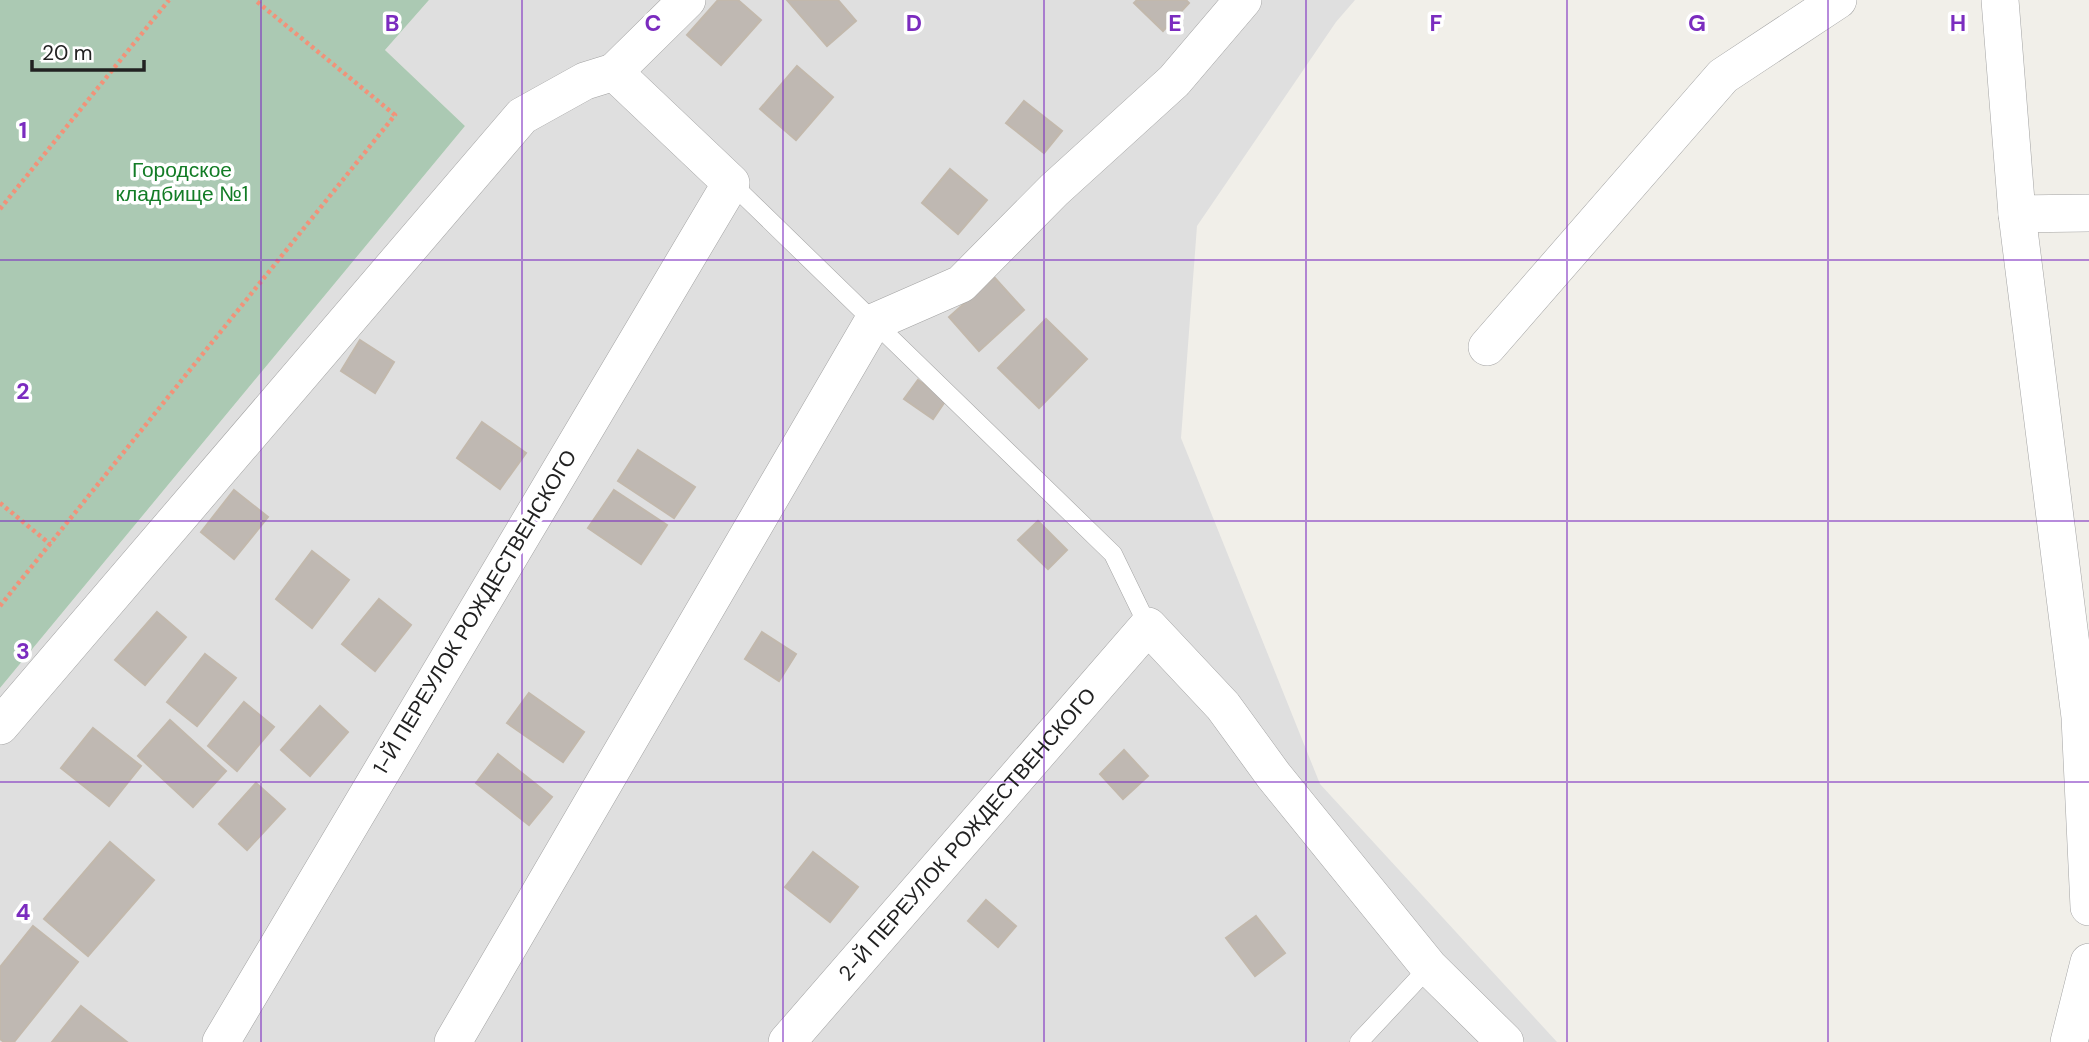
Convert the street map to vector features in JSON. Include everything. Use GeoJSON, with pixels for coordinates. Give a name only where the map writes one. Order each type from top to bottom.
{"type":"FeatureCollection","features":[{"type":"Feature","properties":{"kind":"street"},"geometry":{"type":"LineString","coordinates":[[0,726],[522,116],[584,81],[614,72],[687,0]]}},
{"type":"Feature","properties":{"kind":"street"},"geometry":{"type":"LineString","coordinates":[[453,1042],[872,323],[961,284],[1054,190],[1174,81],[1243,0]]}},
{"type":"Feature","properties":{"kind":"street"},"geometry":{"type":"LineString","coordinates":[[1487,347],[1723,76],[1838,0]]}},
{"type":"Feature","properties":{"kind":"street"},"geometry":{"type":"LineString","coordinates":[[2000,0],[2017,214],[2084,717],[2089,907]]}},
{"type":"Feature","properties":{"kind":"street"},"geometry":{"type":"LineString","coordinates":[[614,72],[730,183]]}},
{"type":"Feature","properties":{"kind":"street","name":"1-Й ПЕРЕУЛОК РОЖДЕСТВЕНСКОГО"},"geometry":{"type":"LineString","coordinates":[[221,1042],[730,183]]}},
{"type":"Feature","properties":{"kind":"street"},"geometry":{"type":"LineString","coordinates":[[2017,214],[2089,213]]}},
{"type":"Feature","properties":{"kind":"street"},"geometry":{"type":"LineString","coordinates":[[1148,626],[1223,706],[1274,776],[1429,967],[1505,1042]]}},
{"type":"Feature","properties":{"kind":"street","name":"2-Й ПЕРЕУЛОК РОЖДЕСТВЕНСКОГО"},"geometry":{"type":"LineString","coordinates":[[787,1042],[1148,626]]}},
{"type":"Feature","properties":{"kind":"street"},"geometry":{"type":"LineString","coordinates":[[2069,1042],[2089,962]]}},
{"type":"Feature","properties":{"kind":"lane"},"geometry":{"type":"LineString","coordinates":[[730,183],[1113,554],[1148,626]]}},
{"type":"Feature","properties":{"kind":"lane"},"geometry":{"type":"LineString","coordinates":[[1359,1042],[1429,967]]}},
{"type":"Feature","properties":{"kind":"path"},"geometry":{"type":"LineString","coordinates":[[0,209],[169,0]]}},
{"type":"Feature","properties":{"kind":"path"},"geometry":{"type":"LineString","coordinates":[[0,606],[395,115],[255,0]]}},
{"type":"Feature","properties":{"kind":"path"},"geometry":{"type":"LineString","coordinates":[[0,503],[50,544]]}},
{"type":"Feature","properties":{"kind":"shaded area"},"geometry":{"type":"Polygon","coordinates":[[[429,0],[1355,0],[1336,22],[1197,226],[1181,438],[1320,784],[1557,1042],[0,1042],[0,688],[465,126],[385,50],[429,0]]]}},
{"type":"Feature","properties":{"kind":"green space","name":"Городское кладбище №1"},"geometry":{"type":"Polygon","coordinates":[[[0,0],[429,0],[385,50],[465,126],[0,688],[0,0]]]}},
{"type":"Feature","properties":{"kind":"building"},"geometry":{"type":"Polygon","coordinates":[[[718,0],[738,0],[761,20],[721,65],[687,35],[718,0]]]}},
{"type":"Feature","properties":{"kind":"building"},"geometry":{"type":"Polygon","coordinates":[[[787,0],[838,0],[856,21],[827,46],[787,0]]]}},
{"type":"Feature","properties":{"kind":"building"},"geometry":{"type":"Polygon","coordinates":[[[1137,0],[1186,0],[1189,3],[1163,31],[1134,3],[1137,0]]]}},
{"type":"Feature","properties":{"kind":"building"},"geometry":{"type":"Polygon","coordinates":[[[797,66],[833,97],[796,140],[760,109],[797,66]]]}},
{"type":"Feature","properties":{"kind":"building"},"geometry":{"type":"Polygon","coordinates":[[[1024,101],[1062,131],[1044,153],[1006,123],[1024,101]]]}},
{"type":"Feature","properties":{"kind":"building"},"geometry":{"type":"Polygon","coordinates":[[[950,169],[987,200],[958,234],[922,203],[950,169]]]}},
{"type":"Feature","properties":{"kind":"building"},"geometry":{"type":"Polygon","coordinates":[[[994,277],[1024,310],[979,351],[949,317],[994,277]]]}},
{"type":"Feature","properties":{"kind":"building"},"geometry":{"type":"Polygon","coordinates":[[[1046,319],[1087,359],[1039,408],[998,368],[1046,319]]]}},
{"type":"Feature","properties":{"kind":"building"},"geometry":{"type":"Polygon","coordinates":[[[360,340],[394,362],[375,393],[341,371],[360,340]]]}},
{"type":"Feature","properties":{"kind":"building"},"geometry":{"type":"Polygon","coordinates":[[[918,380],[946,400],[933,419],[904,399],[918,380]]]}},
{"type":"Feature","properties":{"kind":"building"},"geometry":{"type":"Polygon","coordinates":[[[482,422],[526,453],[500,489],[457,458],[482,422]]]}},
{"type":"Feature","properties":{"kind":"building"},"geometry":{"type":"Polygon","coordinates":[[[638,450],[695,487],[674,518],[618,481],[638,450]]]}},
{"type":"Feature","properties":{"kind":"building"},"geometry":{"type":"Polygon","coordinates":[[[234,490],[268,517],[234,559],[201,532],[234,490]]]}},
{"type":"Feature","properties":{"kind":"building"},"geometry":{"type":"Polygon","coordinates":[[[614,490],[667,525],[641,564],[588,528],[614,490]]]}},
{"type":"Feature","properties":{"kind":"building"},"geometry":{"type":"Polygon","coordinates":[[[1038,521],[1067,550],[1048,569],[1018,540],[1038,521]]]}},
{"type":"Feature","properties":{"kind":"building"},"geometry":{"type":"Polygon","coordinates":[[[312,551],[349,580],[312,628],[276,599],[312,551]]]}},
{"type":"Feature","properties":{"kind":"building"},"geometry":{"type":"Polygon","coordinates":[[[379,599],[411,625],[375,671],[342,644],[379,599]]]}},
{"type":"Feature","properties":{"kind":"building"},"geometry":{"type":"Polygon","coordinates":[[[157,612],[186,637],[145,685],[115,660],[157,612]]]}},
{"type":"Feature","properties":{"kind":"building"},"geometry":{"type":"Polygon","coordinates":[[[762,632],[796,654],[779,681],[745,659],[762,632]]]}},
{"type":"Feature","properties":{"kind":"building"},"geometry":{"type":"Polygon","coordinates":[[[205,654],[236,678],[197,726],[167,702],[205,654]]]}},
{"type":"Feature","properties":{"kind":"building"},"geometry":{"type":"Polygon","coordinates":[[[529,693],[584,732],[563,762],[507,723],[529,693]]]}},
{"type":"Feature","properties":{"kind":"building"},"geometry":{"type":"Polygon","coordinates":[[[244,702],[274,727],[237,771],[208,746],[244,702]]]}},
{"type":"Feature","properties":{"kind":"building"},"geometry":{"type":"Polygon","coordinates":[[[320,706],[348,732],[310,776],[281,750],[320,706]]]}},
{"type":"Feature","properties":{"kind":"building"},"geometry":{"type":"Polygon","coordinates":[[[170,720],[226,771],[193,807],[138,756],[170,720]]]}},
{"type":"Feature","properties":{"kind":"building"},"geometry":{"type":"Polygon","coordinates":[[[93,728],[141,766],[109,806],[61,768],[93,728]]]}},
{"type":"Feature","properties":{"kind":"building"},"geometry":{"type":"Polygon","coordinates":[[[1124,750],[1148,776],[1123,799],[1100,774],[1124,750]]]}},
{"type":"Feature","properties":{"kind":"building"},"geometry":{"type":"Polygon","coordinates":[[[498,754],[552,797],[529,825],[476,783],[498,754]]]}},
{"type":"Feature","properties":{"kind":"building"},"geometry":{"type":"Polygon","coordinates":[[[256,783],[285,809],[247,850],[219,824],[256,783]]]}},
{"type":"Feature","properties":{"kind":"building"},"geometry":{"type":"Polygon","coordinates":[[[110,842],[154,880],[88,956],[44,919],[110,842]]]}},
{"type":"Feature","properties":{"kind":"building"},"geometry":{"type":"Polygon","coordinates":[[[813,852],[858,887],[830,922],[785,887],[813,852]]]}},
{"type":"Feature","properties":{"kind":"building"},"geometry":{"type":"Polygon","coordinates":[[[986,900],[1016,926],[998,947],[968,921],[986,900]]]}},
{"type":"Feature","properties":{"kind":"building"},"geometry":{"type":"Polygon","coordinates":[[[1256,916],[1285,953],[1255,976],[1226,938],[1256,916]]]}},
{"type":"Feature","properties":{"kind":"building"},"geometry":{"type":"Polygon","coordinates":[[[33,926],[78,962],[14,1042],[4,1042],[0,1039],[0,967],[33,926]]]}},
{"type":"Feature","properties":{"kind":"building"},"geometry":{"type":"Polygon","coordinates":[[[81,1006],[127,1042],[52,1042],[81,1006]]]}}]}
